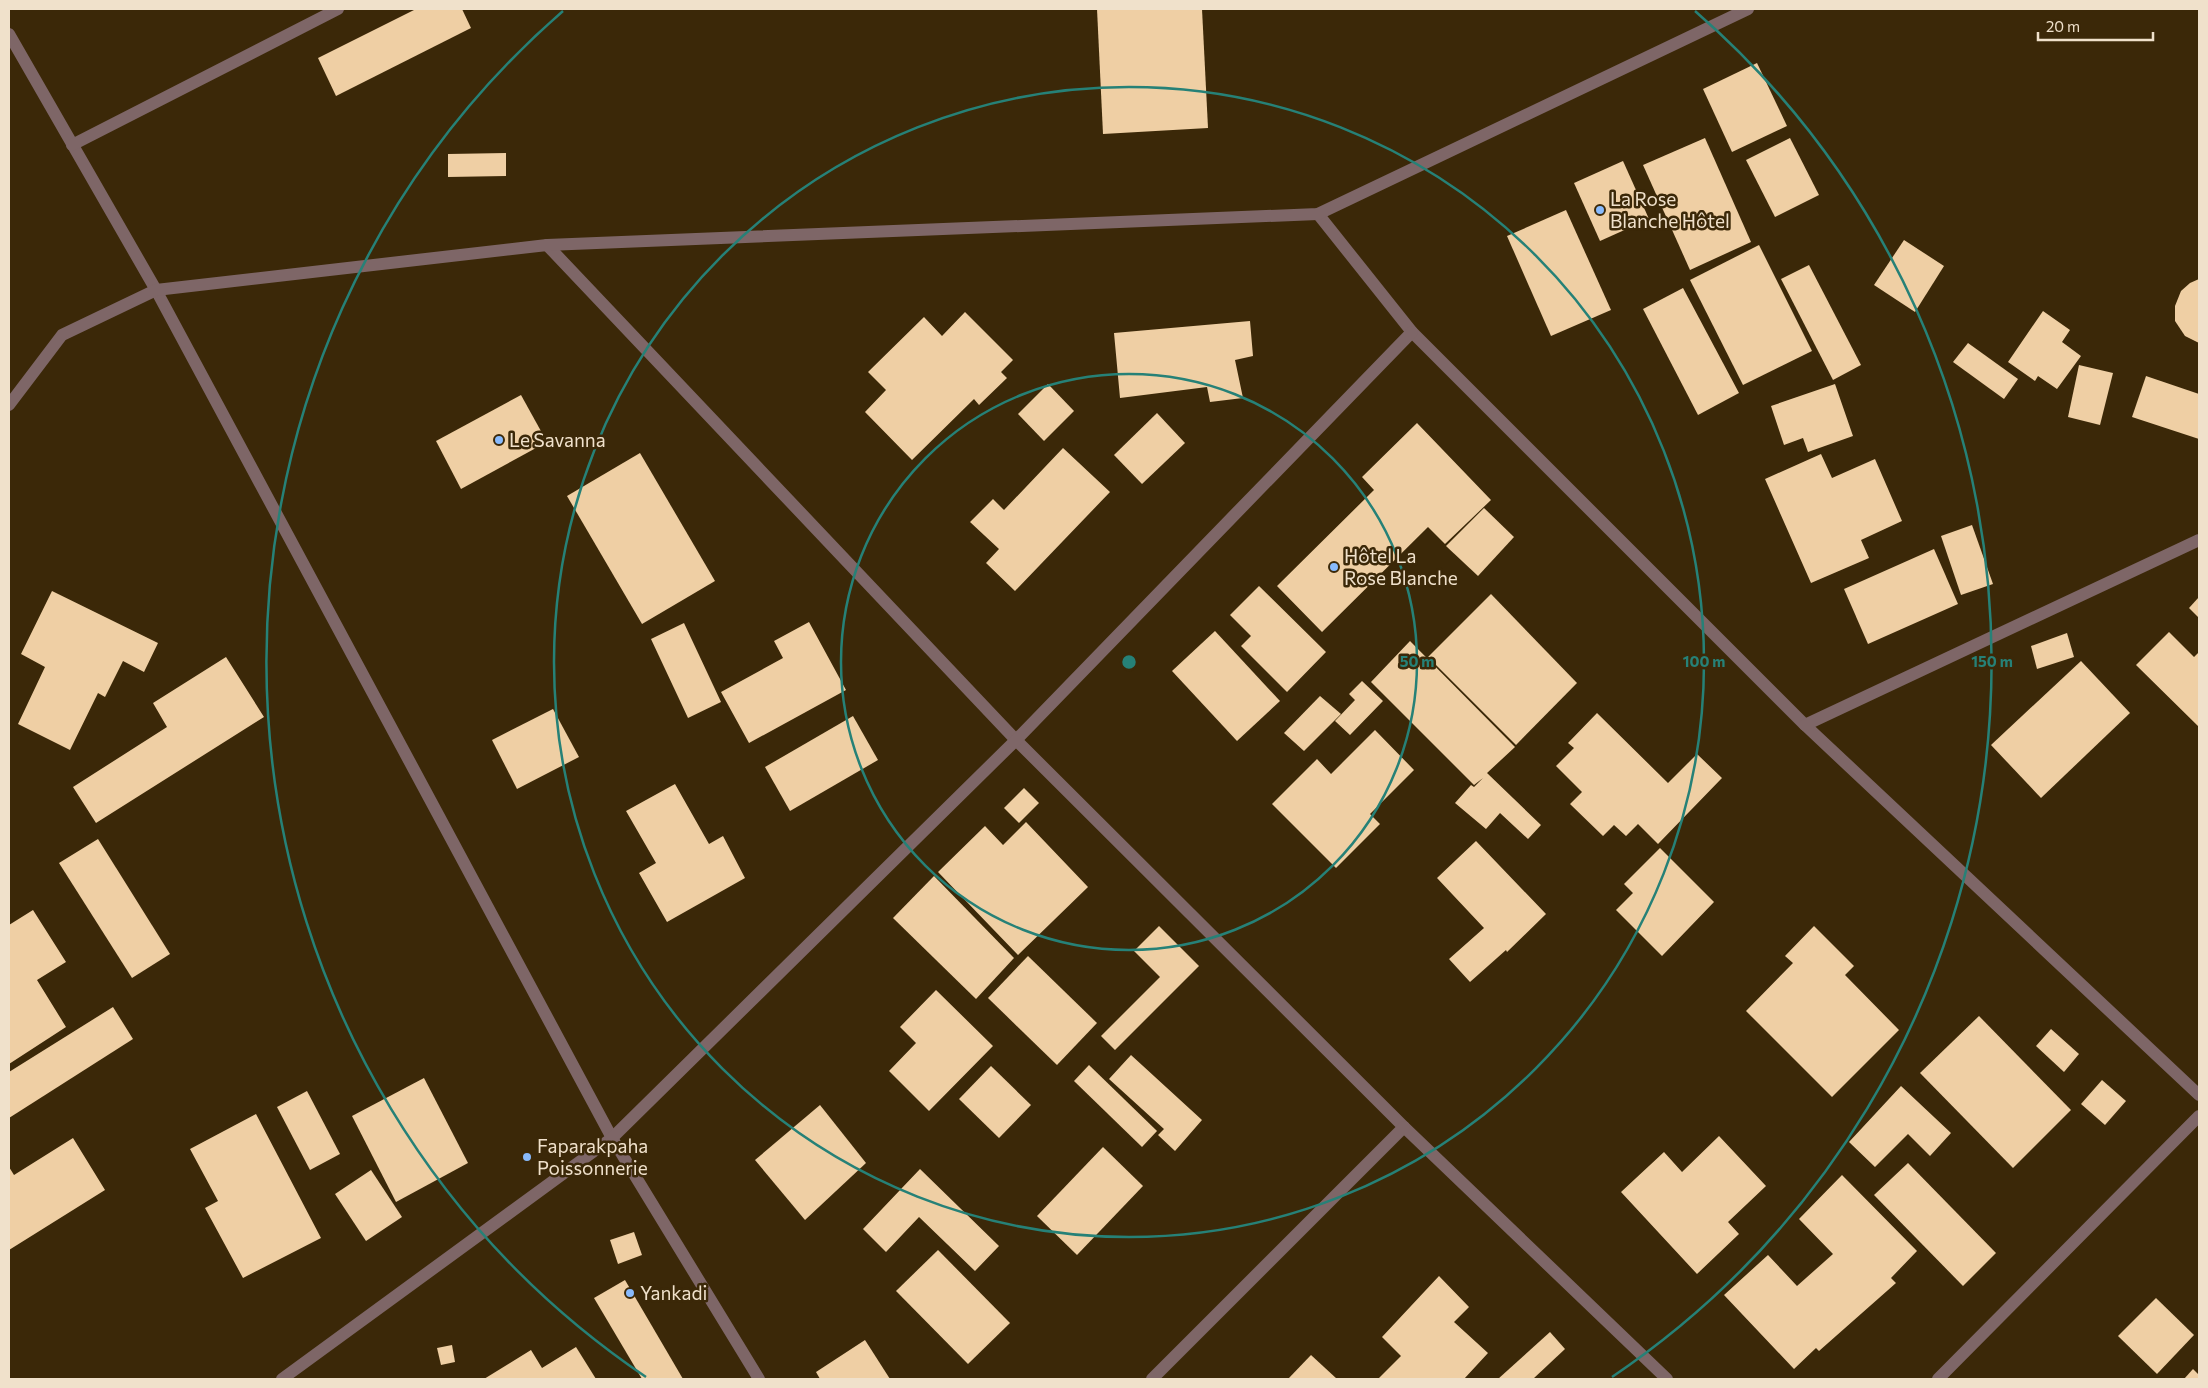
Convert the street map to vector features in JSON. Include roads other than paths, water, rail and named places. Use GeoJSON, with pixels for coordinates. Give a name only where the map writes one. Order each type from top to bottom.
{"type":"FeatureCollection","features":[{"type":"Feature","properties":{"kind":"street"},"geometry":{"type":"LineString","coordinates":[[72,145],[338,9]]}},
{"type":"Feature","properties":{"kind":"street"},"geometry":{"type":"LineString","coordinates":[[9,405],[62,335],[156,290],[547,245],[1318,214],[1748,9]]}},
{"type":"Feature","properties":{"kind":"street"},"geometry":{"type":"LineString","coordinates":[[9,34],[156,290],[612,1138],[759,1379]]}},
{"type":"Feature","properties":{"kind":"street"},"geometry":{"type":"LineString","coordinates":[[1318,214],[1412,332],[1805,725],[2199,1095]]}},
{"type":"Feature","properties":{"kind":"street"},"geometry":{"type":"LineString","coordinates":[[547,245],[1016,740],[1404,1127],[1667,1379]]}},
{"type":"Feature","properties":{"kind":"street"},"geometry":{"type":"LineString","coordinates":[[282,1379],[612,1138],[1016,740],[1412,332]]}},
{"type":"Feature","properties":{"kind":"street"},"geometry":{"type":"LineString","coordinates":[[1805,725],[2199,540]]}},
{"type":"Feature","properties":{"kind":"street"},"geometry":{"type":"LineString","coordinates":[[1938,1379],[2199,1116]]}},
{"type":"Feature","properties":{"kind":"street"},"geometry":{"type":"LineString","coordinates":[[1152,1379],[1404,1127]]}},
{"type":"Feature","properties":{"kind":"place","name":"La Rose Blanche Hôtel"},"geometry":{"type":"Point","coordinates":[1600,210]}},
{"type":"Feature","properties":{"kind":"place","name":"Le Savanna"},"geometry":{"type":"Point","coordinates":[499,440]}},
{"type":"Feature","properties":{"kind":"place","name":"Hôtel La Rose Blanche"},"geometry":{"type":"Point","coordinates":[1334,567]}},
{"type":"Feature","properties":{"kind":"place","name":"Faparakpaha Poissonnerie"},"geometry":{"type":"Point","coordinates":[527,1157]}},
{"type":"Feature","properties":{"kind":"place","name":"Yankadi"},"geometry":{"type":"Point","coordinates":[630,1293]}}]}
